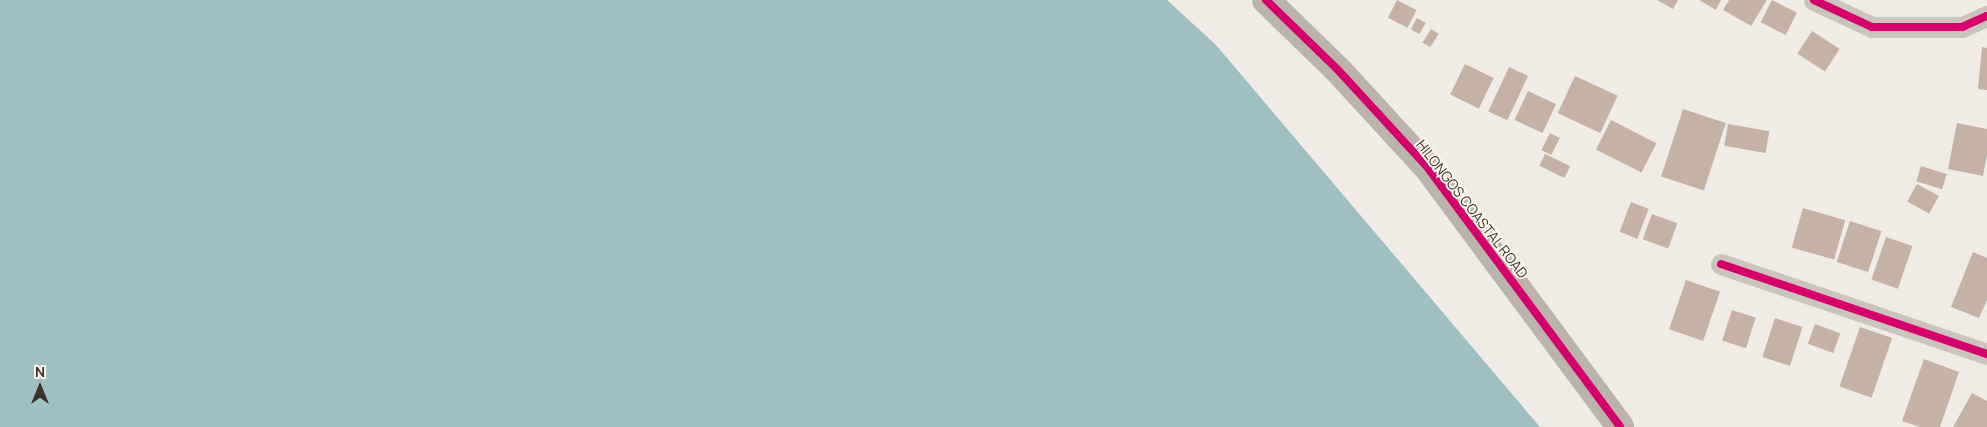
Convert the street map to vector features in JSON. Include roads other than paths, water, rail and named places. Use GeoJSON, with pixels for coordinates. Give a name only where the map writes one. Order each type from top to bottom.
{"type":"FeatureCollection","features":[{"type":"Feature","properties":{"kind":"street","name":"HILONGOS COASTAL ROAD"},"geometry":{"type":"LineString","coordinates":[[1266,0],[1338,70],[1428,168],[1620,427]]}},
{"type":"Feature","properties":{"kind":"street"},"geometry":{"type":"LineString","coordinates":[[1814,0],[1872,27],[1962,27],[1987,16]]}},
{"type":"Feature","properties":{"kind":"street"},"geometry":{"type":"LineString","coordinates":[[1721,264],[1987,354]]}},
{"type":"Feature","properties":{"kind":"water"},"geometry":{"type":"Polygon","coordinates":[[[0,0],[1167,0],[1216,45],[1540,427],[0,427],[0,0]]]}}]}
